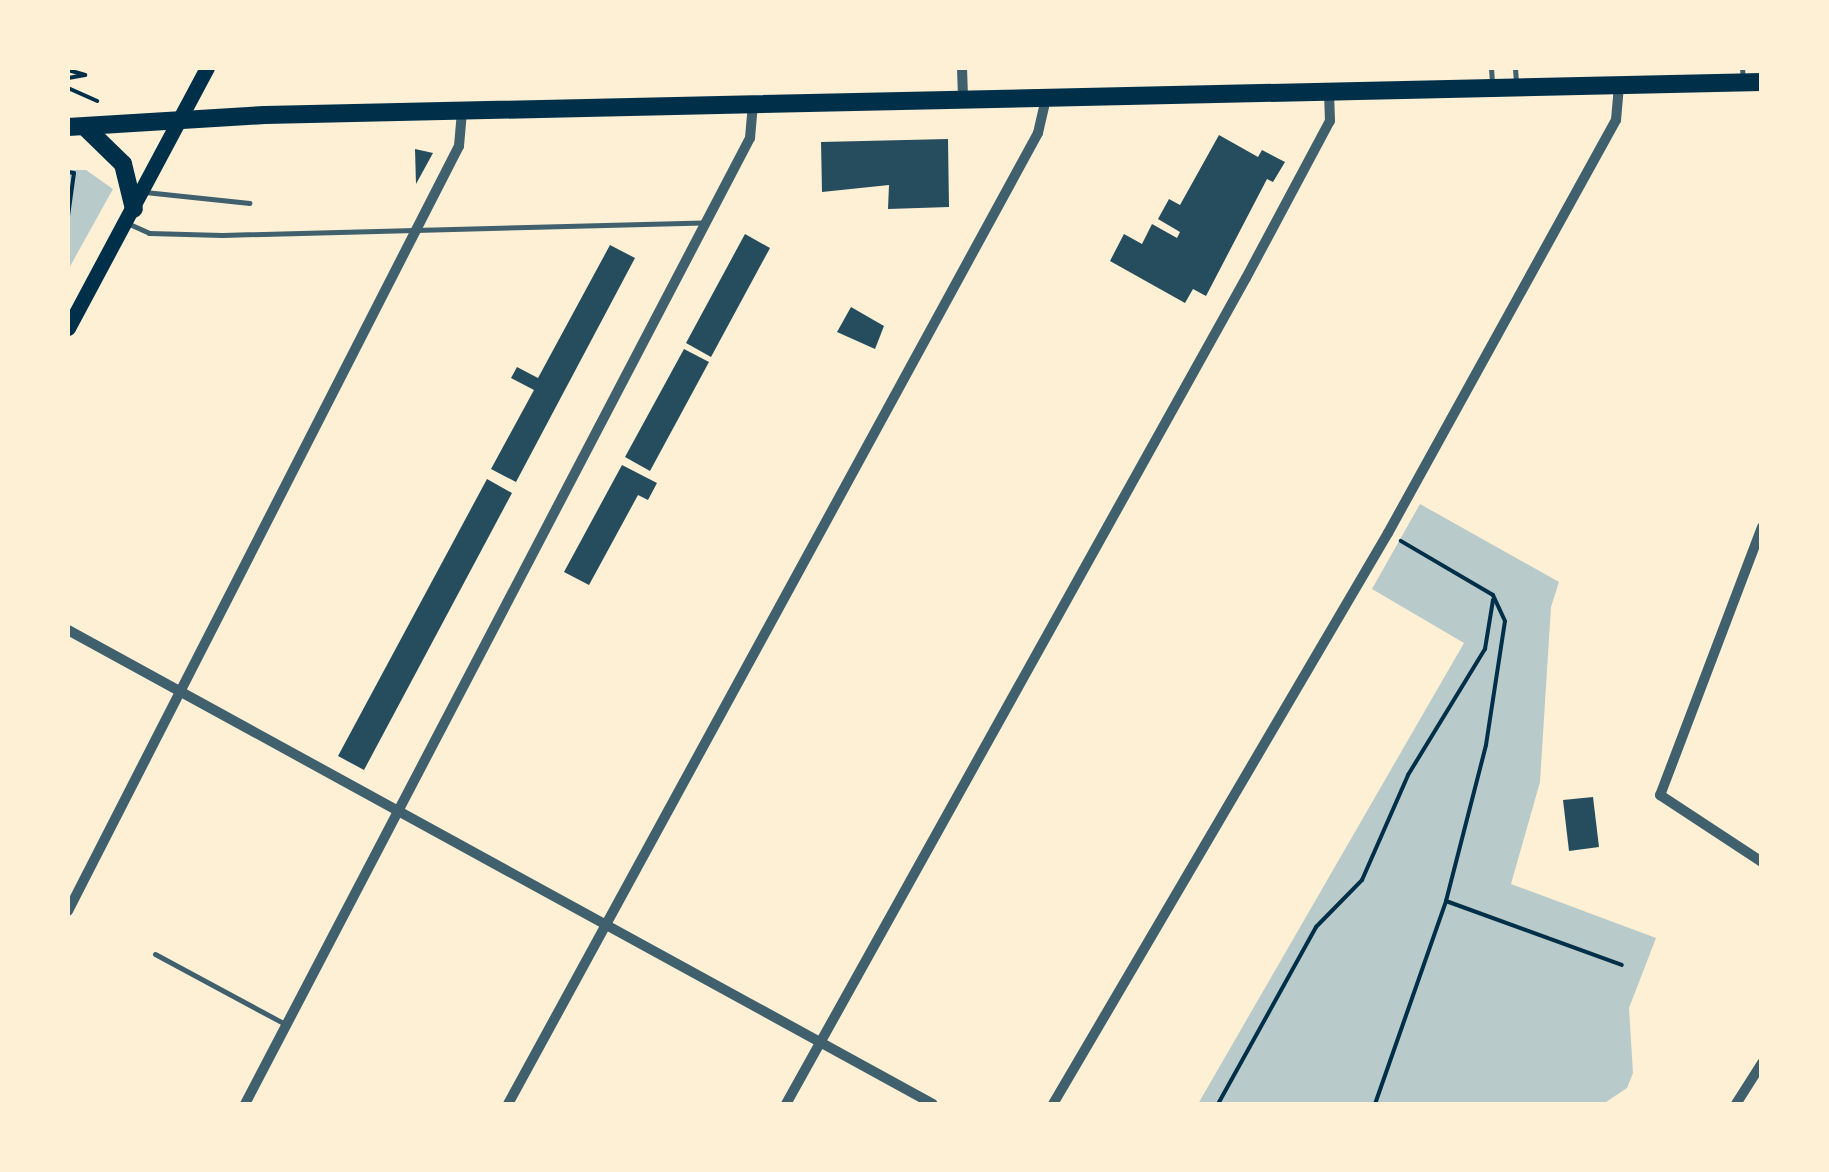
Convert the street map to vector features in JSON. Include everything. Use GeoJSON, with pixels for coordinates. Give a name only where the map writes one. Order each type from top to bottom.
{"type":"FeatureCollection","features":[{"type":"Feature","properties":{"kind":"main road"},"geometry":{"type":"LineString","coordinates":[[68,328],[184,120],[207,68]]}},
{"type":"Feature","properties":{"kind":"main road"},"geometry":{"type":"LineString","coordinates":[[76,127],[462,111],[1492,92],[1749,78]]}},
{"type":"Feature","properties":{"kind":"main road"},"geometry":{"type":"LineString","coordinates":[[76,127],[123,164],[130,216]]}},
{"type":"Feature","properties":{"kind":"street"},"geometry":{"type":"LineString","coordinates":[[962,68],[963,100]]}},
{"type":"Feature","properties":{"kind":"street"},"geometry":{"type":"LineString","coordinates":[[1053,1104],[1388,533],[1616,120],[1619,88]]}},
{"type":"Feature","properties":{"kind":"street"},"geometry":{"type":"LineString","coordinates":[[786,1104],[1327,128],[1329,95]]}},
{"type":"Feature","properties":{"kind":"street"},"geometry":{"type":"LineString","coordinates":[[508,1104],[1038,132],[1046,98]]}},
{"type":"Feature","properties":{"kind":"street"},"geometry":{"type":"LineString","coordinates":[[245,1104],[404,810],[750,138],[753,104]]}},
{"type":"Feature","properties":{"kind":"street"},"geometry":{"type":"LineString","coordinates":[[68,911],[458,146],[462,111]]}},
{"type":"Feature","properties":{"kind":"street"},"geometry":{"type":"LineString","coordinates":[[1762,527],[1660,796],[1762,862]]}},
{"type":"Feature","properties":{"kind":"street"},"geometry":{"type":"LineString","coordinates":[[68,630],[610,922],[932,1104]]}},
{"type":"Feature","properties":{"kind":"street"},"geometry":{"type":"LineString","coordinates":[[1736,1104],[1762,1063]]}},
{"type":"Feature","properties":{"kind":"lane"},"geometry":{"type":"LineString","coordinates":[[1491,68],[1492,92]]}},
{"type":"Feature","properties":{"kind":"lane"},"geometry":{"type":"LineString","coordinates":[[1516,68],[1517,91]]}},
{"type":"Feature","properties":{"kind":"lane"},"geometry":{"type":"LineString","coordinates":[[145,192],[250,203]]}},
{"type":"Feature","properties":{"kind":"lane"},"geometry":{"type":"LineString","coordinates":[[130,216],[164,234],[706,222]]}},
{"type":"Feature","properties":{"kind":"lane"},"geometry":{"type":"LineString","coordinates":[[156,954],[288,1026]]}},
{"type":"Feature","properties":{"kind":"path"},"geometry":{"type":"LineString","coordinates":[[68,70],[85,75],[68,78]]}},
{"type":"Feature","properties":{"kind":"path"},"geometry":{"type":"LineString","coordinates":[[68,88],[97,101]]}},
{"type":"Feature","properties":{"kind":"path"},"geometry":{"type":"LineString","coordinates":[[68,172],[74,173],[68,216]]}},
{"type":"Feature","properties":{"kind":"path"},"geometry":{"type":"LineString","coordinates":[[1375,1104],[1446,901],[1502,667],[1506,621],[1493,595],[1388,533]]}},
{"type":"Feature","properties":{"kind":"path"},"geometry":{"type":"LineString","coordinates":[[1218,1104],[1316,927],[1362,880],[1408,775],[1485,649],[1494,622],[1493,595]]}},
{"type":"Feature","properties":{"kind":"path"},"geometry":{"type":"LineString","coordinates":[[1446,901],[1622,965]]}},
{"type":"Feature","properties":{"kind":"shaded area"},"geometry":{"type":"Polygon","coordinates":[[[68,170],[86,170],[113,189],[68,270],[68,170]]]}},
{"type":"Feature","properties":{"kind":"shaded area"},"geometry":{"type":"Polygon","coordinates":[[[1420,504],[1559,582],[1551,607],[1540,782],[1511,884],[1656,938],[1629,1008],[1633,1073],[1627,1088],[1603,1104],[1198,1104],[1464,643],[1372,589],[1420,504]]]}},
{"type":"Feature","properties":{"kind":"building"},"geometry":{"type":"Polygon","coordinates":[[[1219,135],[1258,157],[1262,150],[1285,162],[1273,182],[1267,179],[1206,296],[1193,289],[1185,303],[1110,261],[1124,234],[1142,244],[1152,224],[1177,238],[1180,232],[1158,219],[1169,199],[1180,205],[1219,135]]]}},
{"type":"Feature","properties":{"kind":"building"},"geometry":{"type":"Polygon","coordinates":[[[948,139],[949,207],[888,209],[889,185],[822,192],[821,142],[948,139]]]}},
{"type":"Feature","properties":{"kind":"building"},"geometry":{"type":"Polygon","coordinates":[[[415,149],[433,153],[416,184],[415,149]]]}},
{"type":"Feature","properties":{"kind":"building"},"geometry":{"type":"Polygon","coordinates":[[[745,234],[770,248],[711,357],[686,343],[745,234]]]}},
{"type":"Feature","properties":{"kind":"building"},"geometry":{"type":"Polygon","coordinates":[[[610,245],[635,258],[516,482],[491,469],[534,390],[511,378],[517,367],[538,378],[610,245]]]}},
{"type":"Feature","properties":{"kind":"building"},"geometry":{"type":"Polygon","coordinates":[[[851,307],[884,326],[875,349],[837,332],[851,307]]]}},
{"type":"Feature","properties":{"kind":"building"},"geometry":{"type":"Polygon","coordinates":[[[684,349],[709,362],[650,471],[625,457],[684,349]]]}},
{"type":"Feature","properties":{"kind":"building"},"geometry":{"type":"Polygon","coordinates":[[[622,465],[657,483],[648,500],[638,495],[589,585],[564,572],[622,465]]]}},
{"type":"Feature","properties":{"kind":"building"},"geometry":{"type":"Polygon","coordinates":[[[487,479],[512,493],[364,770],[338,756],[487,479]]]}},
{"type":"Feature","properties":{"kind":"building"},"geometry":{"type":"Polygon","coordinates":[[[1593,797],[1599,847],[1569,851],[1563,800],[1593,797]]]}}]}
